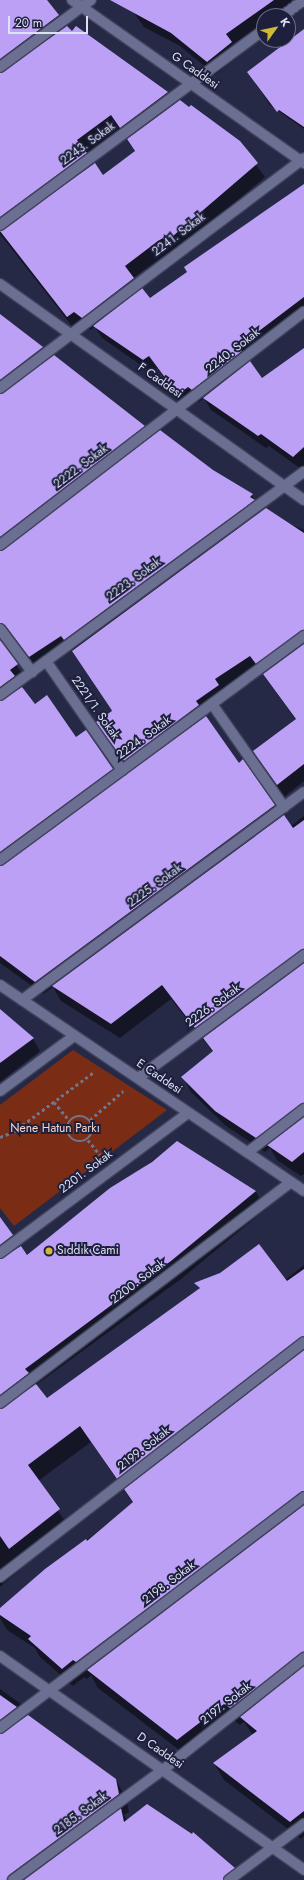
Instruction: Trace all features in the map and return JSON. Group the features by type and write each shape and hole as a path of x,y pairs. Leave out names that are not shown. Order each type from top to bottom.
{"street":[{"name":"G Caddesi","path":"72,0 303,161"},
{"path":"0,67 91,0"},
{"path":"293,8 304,0"},
{"name":"2243. Sokak","path":"0,225 256,36"},
{"name":"2241. Sokak","path":"0,388 70,334 303,161"},
{"name":"F Caddesi","path":"0,284 304,500"},
{"name":"2240. Sokak","path":"178,410 304,312"},
{"name":"2222. Sokak","path":"0,545 178,410"},
{"name":"2223. Sokak","path":"0,695 304,472"},
{"path":"0,629 32,672"},
{"name":"2224. Sokak","path":"0,860 304,636"},
{"name":"2221/1. Sokak","path":"46,661 122,770"},
{"path":"212,704 284,807"},
{"name":"2225. Sokak","path":"22,1000 304,792"},
{"name":"2226. Sokak","path":"138,1078 304,955"},
{"name":"E Caddesi","path":"0,985 304,1191"},
{"path":"0,1091 74,1036"},
{"path":"248,1152 304,1109"},
{"name":"2201. Sokak","path":"0,1253 188,1113"},
{"name":"2200. Sokak","path":"0,1402 291,1182"},
{"name":"2199. Sokak","path":"0,1577 304,1342"},
{"name":"2198. Sokak","path":"0,1728 49,1689 304,1497"},
{"name":"D Caddesi","path":"0,1656 49,1689 304,1870"},
{"name":"2197. Sokak","path":"164,1770 304,1658"},
{"name":"2185. Sokak","path":"14,1880 164,1770"},
{"path":"229,1880 304,1824"}],"path":[{"path":"0,1137 13,1132 110,1060"},
{"path":"90,1120 138,1078"},
{"path":"54,1102 70,1121"},
{"path":"78,1116 90,1120 94,1132 83,1142 78,1142 70,1137 67,1130 70,1121 78,1116"}],"green space":[{"name":"Nene Hatun Parkı","path":"73,1050 167,1110 14,1226 0,1208 0,1105"}],"building":[{"path":"0,0 47,0 59,15 0,59"},
{"path":"110,0 274,0 263,8 256,8 256,13 226,34 232,42 207,62 171,33"},
{"path":"67,26 72,31 76,26 168,92 120,128 111,115 77,140 87,153 0,217 0,73"},
{"path":"304,29 304,127 279,110 277,112 247,72 279,48 296,48 296,35"},
{"path":"180,100 189,107 191,105 240,141 258,163 166,242 163,238 125,266 134,278 82,318 74,312 67,317 0,231 95,163 103,175 135,151 127,139"},
{"path":"304,184 304,297 239,346 242,351 192,390 188,387 178,395 149,356 143,360 93,326 142,288 150,298 187,272 184,267"},
{"path":"0,314 43,347 0,380"},
{"path":"304,348 304,447 293,457 261,434 258,436 203,398 250,361 262,378"},
{"path":"54,355 145,426 0,537 0,394"},
{"path":"160,430 213,470 253,494 250,497 255,500 64,640 61,636 29,657 5,625 0,623 0,551"},
{"path":"266,508 304,533 304,630 256,664 250,656 215,679 219,685 196,701 199,705 124,761 96,722 112,711 72,651"},
{"path":"0,640 18,664 10,670 15,676 0,687"},
{"path":"304,644 304,764 277,785 253,751 296,719 263,674"},
{"path":"22,687 35,704 47,695 76,737 86,730 113,769 0,852 0,701"},
{"path":"206,716 239,763 243,759 275,805 35,982 0,956 0,866"},
{"path":"284,815 293,828 304,820 304,949 195,1028 162,985 111,1024 52,986"},
{"path":"304,963 304,1103 256,1138 215,1111 181,1077 213,1051 203,1038"},
{"path":"0,1009 34,1038 0,1063"},
{"path":"304,1117 304,1152 292,1162 267,1145"},
{"path":"177,1141 256,1191 171,1261 25,1369 29,1373 0,1395 0,1259 21,1246 27,1255 110,1188 152,1162"},
{"path":"0,1217 13,1235 0,1245"},
{"path":"259,1244 287,1281 304,1269 304,1336 117,1479 80,1426 28,1465 60,1509 9,1549 0,1536 0,1409 36,1384 47,1398 200,1288 194,1283 220,1273"},
{"path":"304,1350 304,1491 76,1662 73,1660 62,1669 28,1639 31,1636 0,1615 0,1608 45,1569 86,1539 87,1541 133,1502 124,1489"},
{"path":"304,1505 304,1652 230,1708 224,1704 177,1740 87,1670"},
{"path":"304,1666 304,1811 290,1822 213,1763 257,1731 240,1717"},
{"path":"0,1695 17,1707 0,1720"},
{"path":"28,1715 116,1779 119,1794 9,1875 7,1880 0,1880 0,1734"},
{"path":"147,1804 192,1834 193,1832 235,1868 223,1880 24,1880 121,1808 124,1822"}],"place":[{"name":"Sıddık Cami","path":"49,1251"}]}
